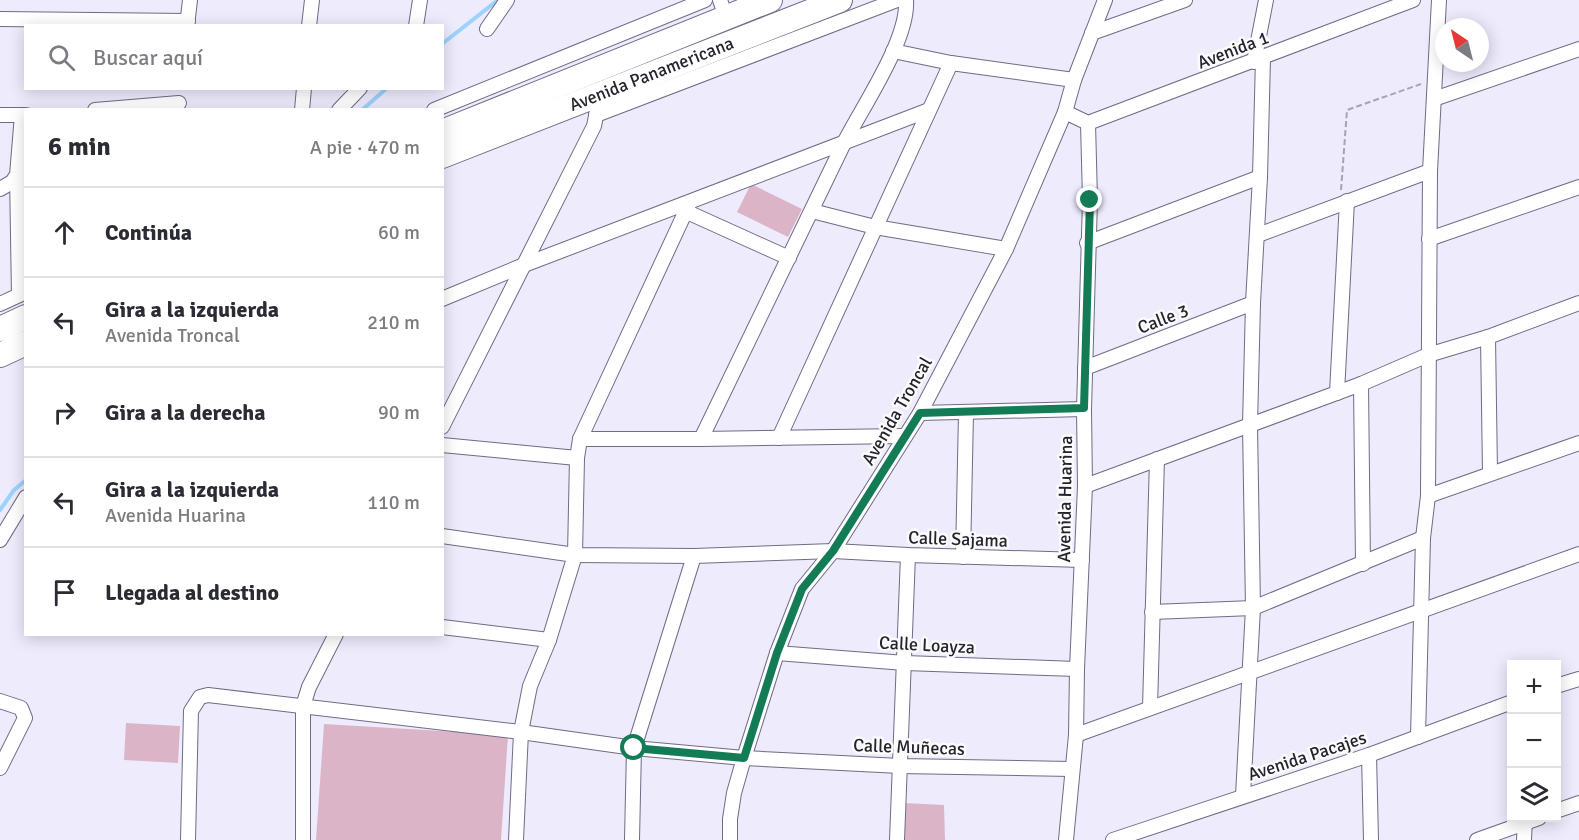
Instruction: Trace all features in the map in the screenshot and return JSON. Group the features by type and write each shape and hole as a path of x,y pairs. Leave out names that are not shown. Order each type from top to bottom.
{"highway":[{"name":"Avenida Panamericana","path":"444,131 723,9 770,0"},
{"name":"Avenida Panamericana","path":"453,152 595,107 840,0"},
{"path":"0,329 23,302"},
{"path":"0,355 24,344"}],"street":[{"path":"0,19 187,23 190,0"},
{"path":"309,24 312,0"},
{"path":"416,24 420,0"},
{"path":"487,29 507,0"},
{"path":"439,108 705,0"},
{"path":"444,423 594,126 595,107 897,0"},
{"path":"701,439 844,143 893,51 904,22 906,0"},
{"name":"Avenida Troncal","path":"730,840 734,793 744,758 777,653 802,589 833,551 920,413 1006,249 1065,112 1074,80 1105,0"},
{"path":"1092,33 1185,0"},
{"path":"1243,796 1252,608 1250,425 1253,303 1260,177 1259,60 1266,0"},
{"name":"Avenida 1","path":"1088,123 1413,0"},
{"path":"1418,737 1423,538 1428,496 1430,171 1439,0"},
{"path":"1434,99 1579,49"},
{"path":"893,51 951,63 1074,80"},
{"path":"779,438 951,63"},
{"path":"136,108 178,106 180,90"},
{"path":"302,108 304,90"},
{"path":"341,108 358,90"},
{"path":"444,298 524,265 687,206 929,110"},
{"path":"1065,112 1088,123"},
{"path":"0,115 24,115 17,175 23,302 0,304"},
{"name":"Avenida Huarina","path":"1066,840 1076,735 1085,486 1084,408 1090,200 1088,123"},
{"name":"Avenida Panamericana","path":"444,164 453,152"},
{"path":"1258,235 1430,171"},
{"path":"0,189 12,183 17,175"},
{"path":"1088,243 1260,177"},
{"path":"1430,240 1579,187"},
{"path":"1337,393 1343,203"},
{"path":"687,206 789,258"},
{"path":"516,840 521,732 530,686 549,640 575,555 577,458 580,439 687,206"},
{"path":"812,211 875,227 1006,249"},
{"name":"Calle 3","path":"1085,368 1253,303"},
{"path":"1085,486 1361,384 1428,355 1488,337 1579,303"},
{"path":"1488,337 1490,473"},
{"path":"1361,384 1363,564"},
{"path":"920,413 1084,408"},
{"path":"963,557 966,413"},
{"path":"580,439 904,436"},
{"path":"1428,496 1579,443"},
{"path":"444,445 577,458"},
{"path":"1150,708 1157,459"},
{"path":"0,540 24,499"},
{"name":"Calle Sajama","path":"444,536 575,555 694,556 833,551 1082,560"},
{"path":"1152,612 1252,608 1423,538"},
{"path":"1076,735 1579,554"},
{"path":"897,840 909,555"},
{"path":"632,840 634,748 694,556"},
{"path":"444,627 549,640"},
{"path":"303,840 303,706 309,687 335,636"},
{"name":"Calle Loayza","path":"777,653 905,663 1077,669"},
{"path":"1561,685 1579,679"},
{"name":"Calle Muñecas","path":"188,840 191,711 194,703 208,695 521,732 634,748 744,758 900,766 1072,769"},
{"path":"0,701 21,708 25,718 0,768"},
{"name":"Avenida Pacajes","path":"1113,840 1369,755 1507,704"},
{"path":"1369,755 1371,840"},
{"path":"1561,810 1579,803"},
{"path":"1477,840 1520,822"},
{"path":"1524,840 1525,822"}],"path":[{"path":"1343,203 1347,110 1435,80"}],"shaded area":[{"path":"751,184 802,209 788,237 737,212"},
{"path":"126,723 180,726 178,763 124,760"},
{"path":"324,724 508,735 501,840 316,840"},
{"path":"904,803 944,805 945,840 903,840"}],"waterway":[{"path":"444,42 498,0"},
{"path":"364,108 385,90"},
{"path":"0,510 14,490 24,482"}],"route":[{"path":"634,748 744,758 777,653 802,589 833,551 920,413 1084,408 1090,200"}]}
